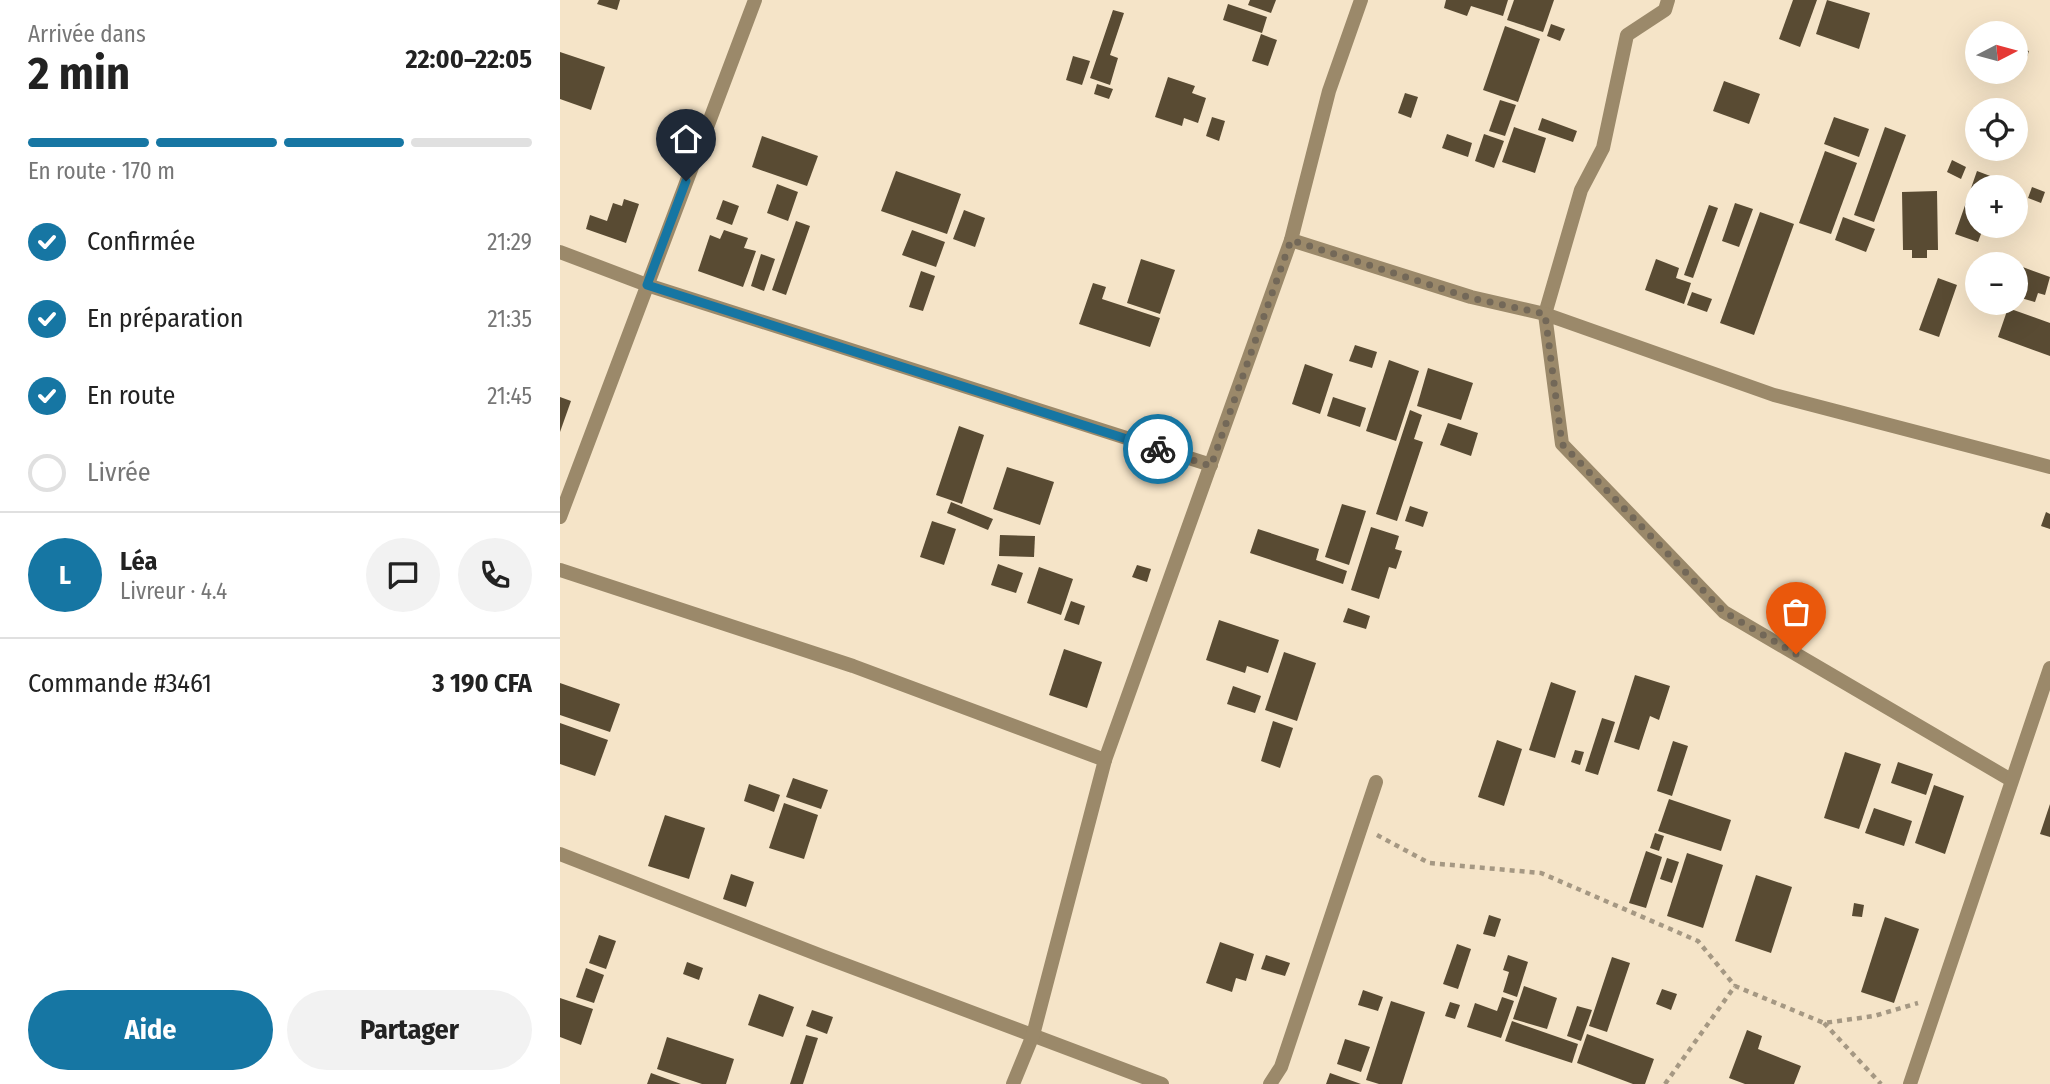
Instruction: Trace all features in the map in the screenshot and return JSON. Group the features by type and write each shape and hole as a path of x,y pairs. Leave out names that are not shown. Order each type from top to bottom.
{"street":[{"path":"560,517 755,0"},
{"path":"1013,1084 1032,1035 1105,760 1291,240 1329,92 1361,0"},
{"path":"1668,0 1665,10 1627,35 1602,148 1581,190 1545,314 1562,444 1724,612 2011,780"},
{"path":"1291,240 1471,298 1545,314 1774,396 2050,467"},
{"path":"560,252 647,285 1211,466"},
{"path":"560,570 853,666 1105,760"},
{"path":"1910,1084 2050,668"},
{"path":"1270,1084 1281,1067 1376,782"},
{"path":"560,854 1162,1084"}],"path":[{"path":"1361,826 1429,863 1541,873 1698,941 1735,986 1824,1023 1881,1084"},
{"path":"1665,1084 1735,986"},
{"path":"1824,1023 1874,1016 1939,997"}],"building":[{"path":"599,0 620,0 617,10 597,4"},
{"path":"1250,0 1276,0 1271,13 1248,5"},
{"path":"1446,0 1508,0 1503,16 1471,6 1467,16 1444,8"},
{"path":"1514,0 1554,0 1543,32 1507,20"},
{"path":"1793,0 1817,0 1800,47 1779,39"},
{"path":"1827,0 1870,13 1859,49 1816,34"},
{"path":"1228,4 1267,17 1262,33 1223,20"},
{"path":"1113,10 1124,13 1110,55 1118,58 1110,85 1090,78"},
{"path":"1551,24 1565,29 1560,41 1547,36"},
{"path":"1505,26 1540,39 1518,102 1483,90"},
{"path":"1261,34 1277,40 1268,66 1252,61"},
{"path":"560,52 605,67 591,110 560,99"},
{"path":"1073,56 1090,61 1082,85 1066,80"},
{"path":"1168,77 1195,86 1192,93 1206,98 1198,123 1184,118 1182,126 1155,117"},
{"path":"1724,81 1760,94 1749,124 1713,111"},
{"path":"1097,84 1113,89 1109,99 1094,94"},
{"path":"1405,93 1418,97 1411,118 1398,113"},
{"path":"1500,100 1516,105 1505,136 1489,131"},
{"path":"1212,117 1225,121 1219,141 1206,136"},
{"path":"1834,117 1869,129 1859,157 1824,144"},
{"path":"1542,118 1577,131 1573,142 1538,130"},
{"path":"1514,127 1546,138 1535,173 1502,162"},
{"path":"1885,127 1906,135 1874,222 1854,215"},
{"path":"1447,134 1472,143 1468,157 1442,148"},
{"path":"1484,134 1504,141 1494,168 1475,161"},
{"path":"762,136 818,156 807,186 752,167"},
{"path":"1825,151 1857,163 1831,234 1799,223"},
{"path":"1952,160 1966,167 1961,179 1947,172"},
{"path":"896,171 961,194 947,234 881,211"},
{"path":"777,184 798,192 788,221 767,213"},
{"path":"2032,187 2045,192 2041,203 2028,198"},
{"path":"1937,191 1938,250 1927,250 1927,258 1912,258 1912,250 1903,250 1902,192"},
{"path":"624,199 639,204 626,243 586,229 590,215 607,221 613,203 622,206"},
{"path":"723,200 739,206 732,225 716,219"},
{"path":"1735,203 1753,209 1739,247 1722,241"},
{"path":"1709,205 1718,208 1693,278 1684,275"},
{"path":"1965,205 1965,237 1955,234"},
{"path":"964,210 985,218 975,247 953,239"},
{"path":"1760,212 1794,224 1754,335 1720,323"},
{"path":"1843,217 1875,229 1866,252 1835,240"},
{"path":"796,221 810,226 786,295 772,290"},
{"path":"724,230 748,238 744,248 756,251 743,287 698,271 710,235 720,239"},
{"path":"912,230 945,242 936,267 902,255"},
{"path":"761,254 775,259 764,291 751,286"},
{"path":"1141,259 1175,270 1160,314 1127,303"},
{"path":"1656,259 1679,268 1676,278 1691,283 1684,304 1645,290"},
{"path":"2028,269 2050,277 2045,295 2038,293 2035,302 2028,300"},
{"path":"921,271 935,276 923,311 909,307"},
{"path":"1938,278 1957,285 1939,337 1919,330"},
{"path":"1093,283 1106,287 1102,299 1160,318 1150,347 1079,324"},
{"path":"1692,292 1712,299 1707,312 1687,305"},
{"path":"2006,315 2028,315 2050,323 2050,356 1998,337"},
{"path":"1355,345 1377,352 1372,368 1349,361"},
{"path":"1389,360 1419,371 1396,441 1366,431"},
{"path":"1305,364 1333,374 1320,414 1292,404"},
{"path":"1428,368 1473,383 1461,420 1417,406"},
{"path":"560,397 571,401 560,432"},
{"path":"1333,397 1366,408 1360,427 1327,416"},
{"path":"1410,410 1422,415 1414,439 1423,442 1397,521 1376,514"},
{"path":"1448,423 1478,433 1471,456 1440,445"},
{"path":"959,426 984,435 962,504 936,495"},
{"path":"1007,467 1054,482 1040,525 993,509"},
{"path":"951,502 993,519 988,530 947,513"},
{"path":"1342,504 1366,511 1349,565 1325,557"},
{"path":"1410,506 1428,512 1423,527 1405,521"},
{"path":"2046,512 2050,514 2050,529 2041,526"},
{"path":"932,521 956,529 944,565 920,557"},
{"path":"1371,527 1399,536 1395,549 1402,551 1396,569 1389,567 1379,599 1351,590"},
{"path":"1258,529 1319,549 1316,560 1347,571 1343,584 1250,553"},
{"path":"1000,535 1035,536 1034,557 999,556"},
{"path":"998,564 1023,573 1016,593 991,585"},
{"path":"1137,565 1151,569 1147,582 1132,577"},
{"path":"1039,567 1073,579 1061,615 1027,603"},
{"path":"1071,601 1085,606 1079,625 1064,620"},
{"path":"1348,608 1370,616 1366,629 1343,622"},
{"path":"1219,620 1279,640 1268,673 1247,666 1245,673 1206,660"},
{"path":"1064,649 1102,662 1087,708 1049,695"},
{"path":"1284,652 1316,663 1297,721 1265,710"},
{"path":"1635,675 1670,686 1659,720 1650,716 1639,750 1614,742"},
{"path":"1551,682 1576,691 1555,758 1529,750"},
{"path":"560,683 620,704 610,732 560,715"},
{"path":"1233,686 1261,696 1255,713 1227,704"},
{"path":"1602,718 1615,722 1598,775 1585,771"},
{"path":"1273,721 1293,728 1280,768 1261,761"},
{"path":"560,723 608,740 595,776 560,764"},
{"path":"1497,740 1522,749 1504,806 1478,797"},
{"path":"1673,741 1688,746 1672,796 1657,791"},
{"path":"1575,750 1584,752 1580,765 1571,762"},
{"path":"1845,752 1881,764 1859,829 1824,818"},
{"path":"1898,762 1933,774 1926,795 1891,783"},
{"path":"793,778 828,790 821,809 786,797"},
{"path":"749,784 780,795 774,812 744,801"},
{"path":"1934,785 1964,796 1945,854 1915,843"},
{"path":"1669,799 1731,820 1721,851 1658,831"},
{"path":"784,803 818,815 804,859 769,848"},
{"path":"2050,804 2050,837 2040,834"},
{"path":"1874,808 1912,821 1904,846 1865,833"},
{"path":"665,815 705,828 689,879 648,866"},
{"path":"1655,833 1664,836 1659,851 1650,848"},
{"path":"1646,851 1662,857 1646,908 1629,903"},
{"path":"1687,853 1723,865 1703,928 1667,916"},
{"path":"1667,858 1679,862 1672,883 1660,879"},
{"path":"731,874 754,882 746,907 723,899"},
{"path":"1756,875 1792,887 1771,953 1735,941"},
{"path":"1854,903 1864,905 1862,917 1852,916"},
{"path":"1489,915 1501,919 1495,937 1483,934"},
{"path":"1885,917 1919,929 1894,1003 1861,992"},
{"path":"599,935 616,941 606,969 589,963"},
{"path":"1220,942 1254,954 1246,981 1236,978 1232,992 1206,983"},
{"path":"1457,944 1471,949 1458,989 1443,984"},
{"path":"1266,955 1290,963 1285,976 1261,969"},
{"path":"1508,955 1528,962 1517,997 1503,992 1509,972 1503,970"},
{"path":"1612,957 1630,963 1607,1032 1589,1026"},
{"path":"687,962 703,968 699,980 683,974"},
{"path":"586,968 604,975 594,1003 576,997"},
{"path":"1524,986 1557,998 1547,1029 1513,1019"},
{"path":"1662,989 1677,994 1671,1010 1656,1004"},
{"path":"1363,990 1383,997 1378,1011 1358,1005"},
{"path":"759,994 794,1007 783,1037 748,1025"},
{"path":"1502,997 1514,1001 1501,1038 1467,1027 1475,1003 1497,1011"},
{"path":"560,998 593,1009 581,1045 560,1037"},
{"path":"1391,1001 1425,1012 1402,1084 1379,1084 1366,1080"},
{"path":"1450,1002 1460,1005 1455,1019 1445,1016"},
{"path":"1577,1006 1592,1010 1581,1041 1567,1036"},
{"path":"812,1010 833,1017 827,1034 806,1026"},
{"path":"1512,1021 1578,1044 1572,1063 1505,1041"},
{"path":"1747,1030 1762,1036 1758,1049 1801,1066 1794,1084 1745,1084 1729,1078"},
{"path":"1587,1034 1654,1059 1645,1084 1633,1084 1577,1063"},
{"path":"806,1035 818,1038 803,1084 790,1084"},
{"path":"667,1037 734,1059 726,1084 702,1084 657,1069"},
{"path":"1345,1039 1370,1047 1361,1072 1337,1064"},
{"path":"651,1073 681,1084 647,1084"},
{"path":"1330,1073 1361,1084 1326,1084"}],"way so far":[{"path":"1158,449 1211,466 1291,240 1471,298 1545,314 1562,444 1724,612 1796,654"}],"route":[{"path":"686,181 647,285 1158,449"}]}
